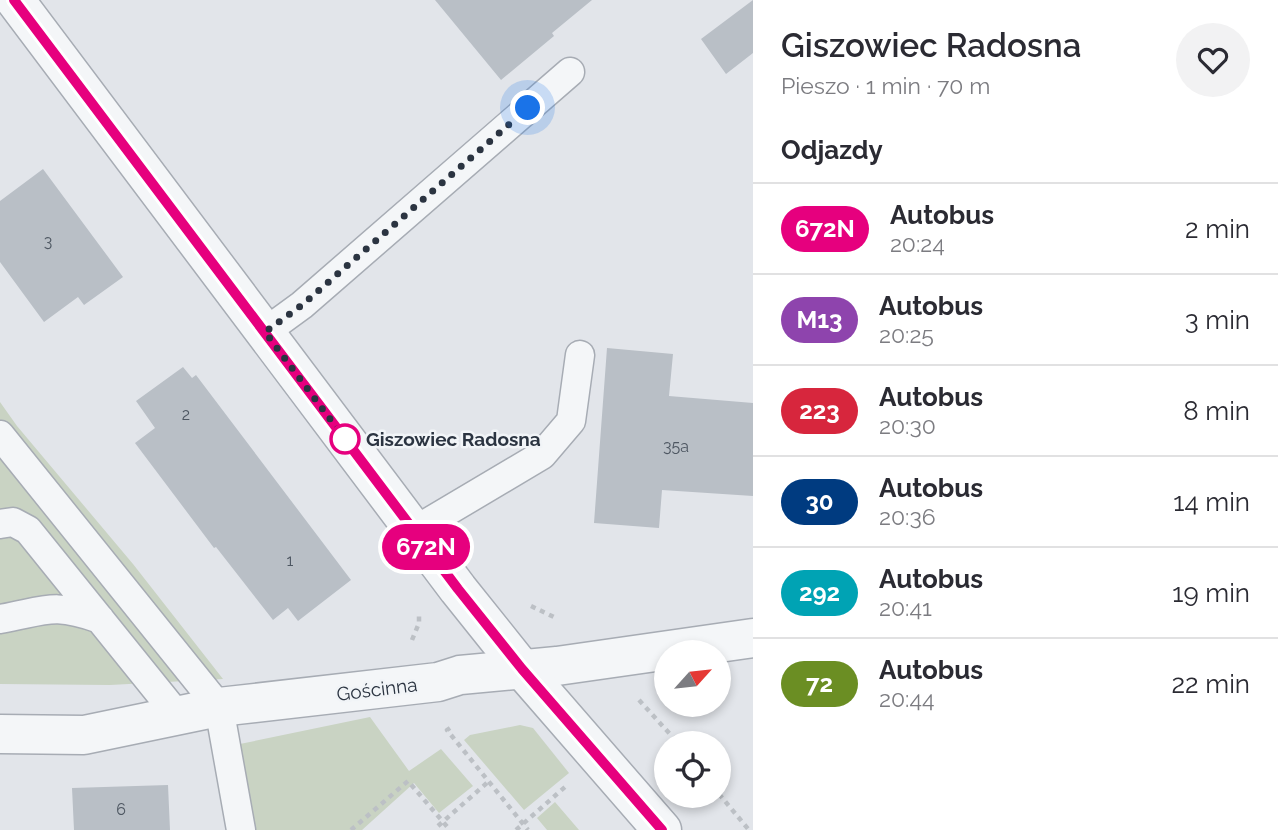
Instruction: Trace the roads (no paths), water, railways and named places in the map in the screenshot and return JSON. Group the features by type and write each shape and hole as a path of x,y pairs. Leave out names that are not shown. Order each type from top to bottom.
{"street":[{"path":"15,0 414,531 522,669 662,830"},
{"name":"Gościnna","path":"0,734 84,735 219,707 438,682 460,675 753,638"}],"lane":[{"path":"265,332 302,305 570,72"},
{"path":"414,531 542,455 571,421 580,355"},
{"path":"0,435 219,707 241,830"},
{"path":"0,524 13,522 28,530 178,716"},
{"path":"0,619 58,607 100,619"}],"place":[{"name":"Giszowiec Radosna","path":"345,439"}]}
